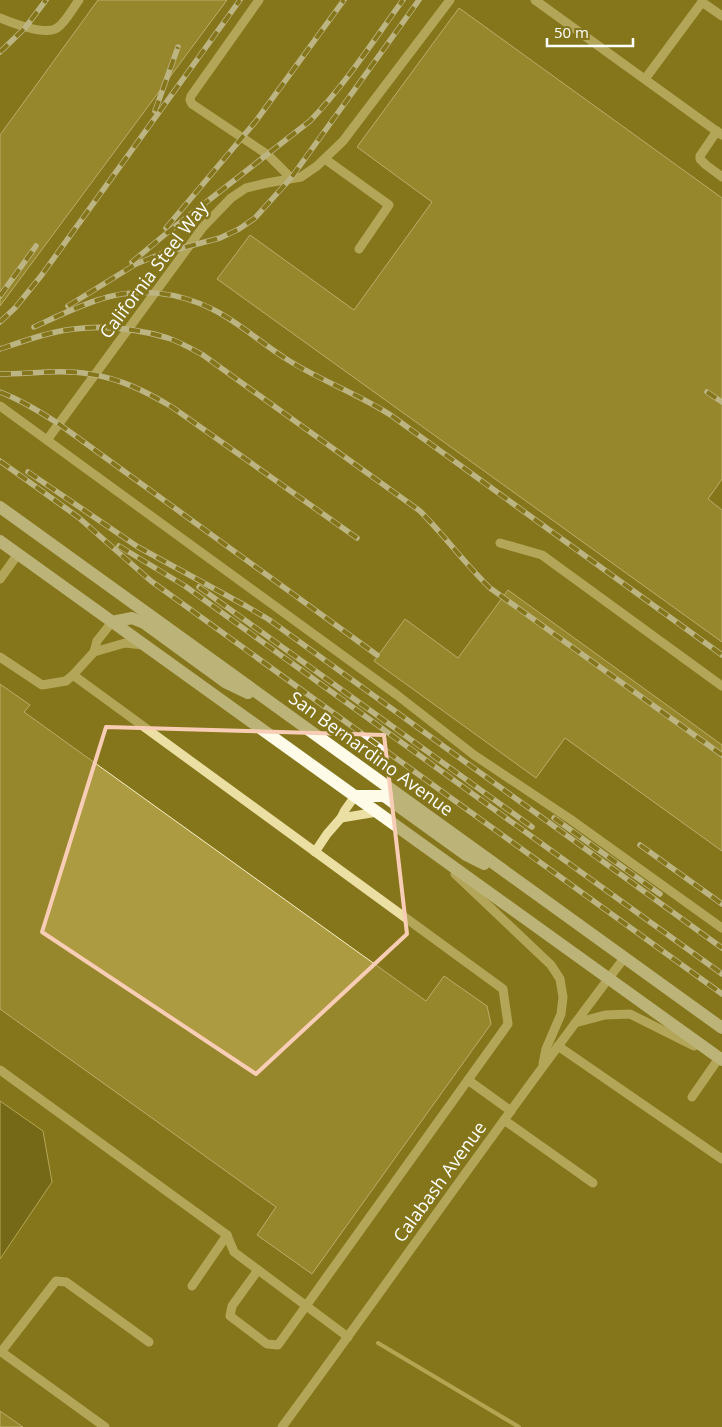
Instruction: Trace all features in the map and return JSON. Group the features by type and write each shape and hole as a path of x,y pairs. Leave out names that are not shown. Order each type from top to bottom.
{"main road":[{"name":"San Bernardino Avenue","path":"0,507 722,1028"},
{"path":"0,541 721,1059"},
{"path":"112,622 132,618 144,624 225,682 275,706"},
{"path":"355,796 384,796 466,855 522,884"}],"street":[{"path":"0,18 25,28 53,30 62,23 79,0"},
{"path":"259,0 190,100 192,104 268,155 292,178"},
{"name":"California Steel Way","path":"47,440 203,227 231,198 246,188 301,177 318,166 343,142 450,0"},
{"path":"535,0 720,133 700,156 700,159 722,177"},
{"path":"645,79 703,1 722,16"},
{"path":"325,159 389,205 359,249"},
{"path":"0,406 389,689 474,755 570,819 722,928"},
{"path":"500,543 542,555 722,686"},
{"path":"0,579 18,554"},
{"path":"0,657 42,685 66,681 94,652 97,641 112,622"},
{"path":"94,652 125,643 145,646"},
{"path":"73,675 504,989 508,1024 278,1345 267,1344 230,1316 232,1306 258,1270"},
{"path":"316,852 355,796"},
{"path":"341,818 377,812"},
{"path":"430,850 550,965 560,979 563,996 561,1014 546,1049 543,1066"},
{"name":"Calabash Avenue","path":"282,1427 543,1066 625,957"},
{"path":"575,1023 604,1015 630,1014 721,1059 692,1097"},
{"path":"558,1046 722,1158"},
{"path":"0,1070 227,1235 234,1252 348,1337"},
{"path":"468,1080 511,1111"},
{"path":"504,1120 593,1184"},
{"path":"192,1286 227,1235"},
{"path":"105,1427 0,1351 56,1281 66,1282 148,1342"}],"highlighted area":[{"path":"106,727 384,735 407,934 256,1074 42,932"}],"shaded area":[{"path":"0,1101 43,1131 52,1182 0,1259"}],"building":[{"path":"98,0 227,0 0,306 0,135"},
{"path":"459,8 722,198 722,479 708,499 722,510 722,642 217,279 250,235 354,310 432,202 357,147"},
{"path":"508,590 722,745 722,851 565,738 536,778 374,661 405,619 458,658"},
{"path":"0,684 30,705 24,712 426,1001 444,976 487,1006 491,1024 312,1274 257,1235 276,1207 0,1009"},
{"path":"0,1411 23,1427 0,1427"}],"waterway":[{"path":"378,1343 519,1427"}],"railway":[{"path":"0,52 25,28 46,0"},
{"path":"0,322 15,308 41,276 240,0"},
{"path":"166,228 256,121 344,0"},
{"path":"132,262 310,121 347,78 403,0"},
{"path":"68,306 136,264 163,253 220,238 239,229 255,218 291,178 419,0"},
{"path":"155,111 178,47"},
{"path":"0,296 36,246"},
{"path":"34,327 92,302 129,293 143,292 171,295 212,309 232,320 278,354 301,368 392,416 722,655"},
{"path":"0,349 64,330 109,328 145,332 168,338 203,355 420,511 490,588 722,755"},
{"path":"0,374 56,372 90,374 122,382 142,391 172,407 357,538"},
{"path":"0,392 23,402 59,424 377,655"},
{"path":"707,392 722,402"},
{"path":"0,461 78,517 151,581 722,994"},
{"path":"28,472 138,547 268,619 722,948"},
{"path":"119,546 185,586 722,974"},
{"path":"199,587 532,827"},
{"path":"554,818 660,894"},
{"path":"640,845 722,904"}]}
